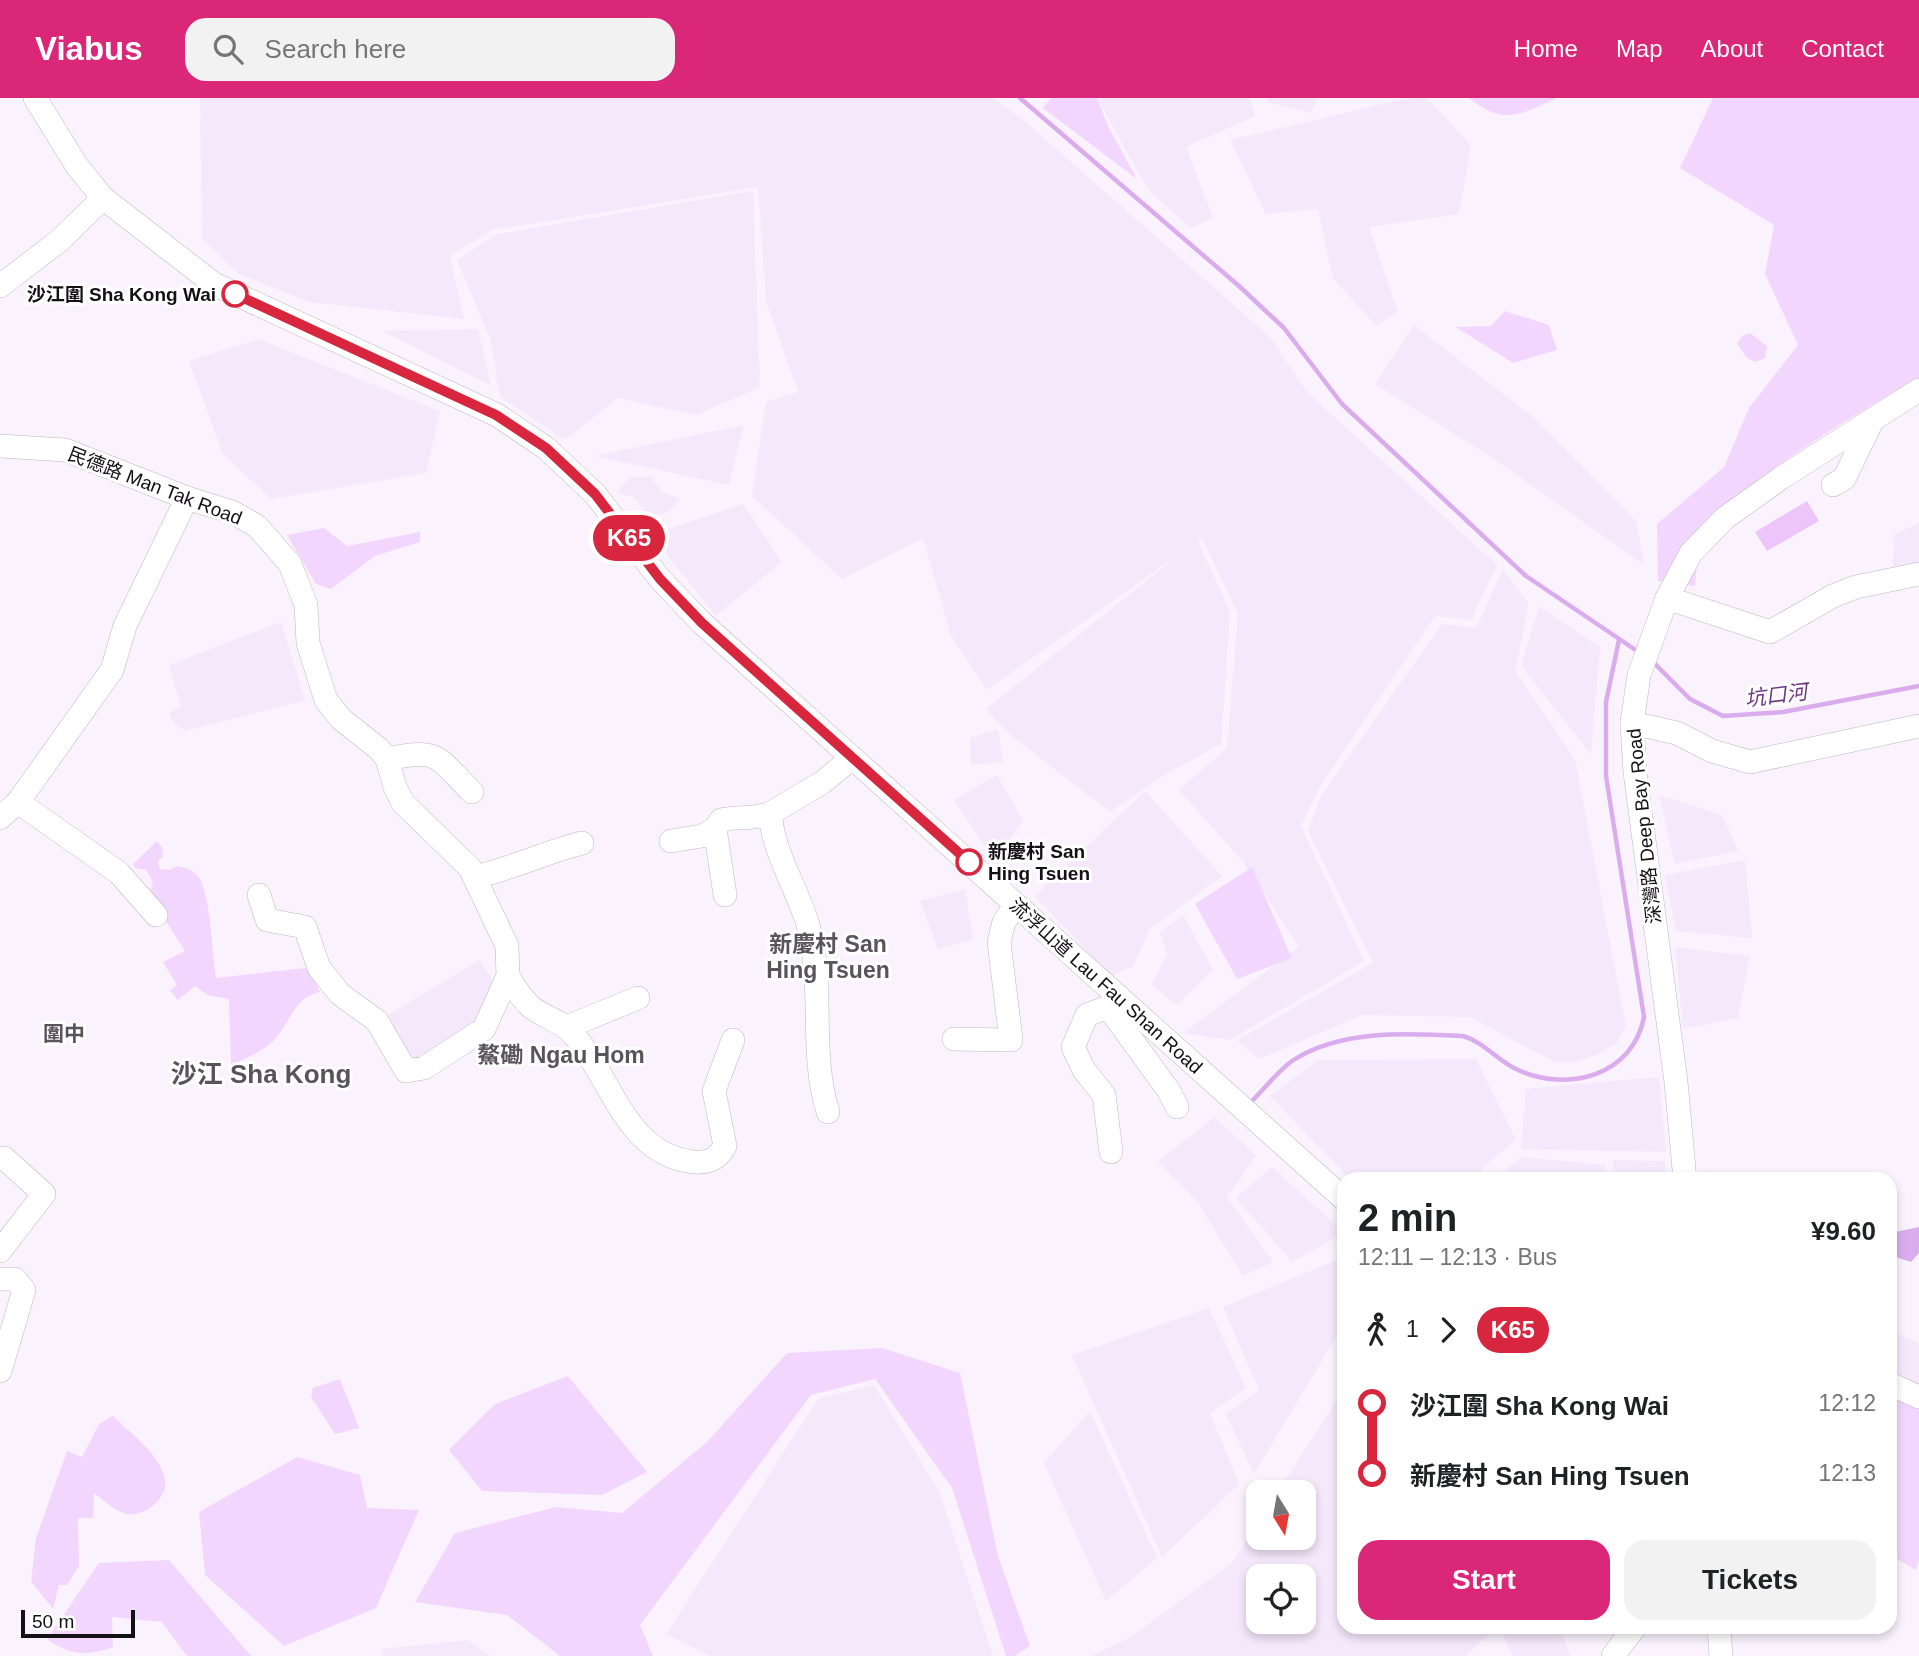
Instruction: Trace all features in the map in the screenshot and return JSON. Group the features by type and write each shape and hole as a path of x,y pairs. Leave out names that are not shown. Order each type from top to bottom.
{"street":[{"name":"流浮山道 Lau Fau Shan Road","path":"35,98 77,166 103,198 214,284 496,415 562,461 595,494 680,602 1016,905 1113,1002 1337,1193"},
{"path":"0,286 51,248 103,198"},
{"name":"深灣路 Deep Bay Road","path":"1684,1172 1676,1082 1635,772 1632,723 1639,675 1667,598 1691,553 1725,519 1781,478 1919,390"},
{"path":"1833,485 1844,479 1873,419"},
{"name":"民德路 Man Tak Road","path":"0,446 65,450 187,498 232,512 257,526 290,564 306,605 307,643 326,700 341,719 379,749 387,759"},
{"path":"0,818 18,802 112,670 125,626 187,498"},
{"path":"1667,598 1770,632 1833,596 1856,587 1919,574"},
{"path":"1632,723 1677,733 1712,751 1750,762 1919,726"},
{"path":"259,895 267,920 305,927 319,968 340,994 377,1021 406,1071 424,1068 484,1029 508,976 507,946 476,877 461,857 404,803 395,787 387,759 420,752 437,756 472,792"},
{"path":"671,841 702,836 715,829 721,820 733,817 755,819 771,813 823,782 852,758"},
{"path":"18,802 119,873 156,915"},
{"path":"771,813 772,831 809,927 816,987 818,1060 828,1112"},
{"path":"715,829 725,895"},
{"path":"476,877 514,868 555,850 582,843"},
{"path":"954,1039 1017,1042 999,942 1004,922 1016,905"},
{"path":"508,976 530,1006 567,1027 638,1136 669,1154 699,1162 714,1159 725,1146 714,1091 733,1040"},
{"path":"567,1027 638,998"},
{"path":"1111,1152 1104,1096 1084,1070 1073,1047 1087,1016 1113,1002 1177,1107"},
{"path":"0,1251 44,1194 4,1158"},
{"path":"0,1279 15,1279 24,1290 0,1371"},
{"path":"1897,1387 1919,1397"},
{"path":"1613,1656 1630,1634"},
{"path":"1719,1634 1721,1656"}],"shaded area":[{"path":"200,98 994,98 1028,124 1270,337 1307,392 1497,565 1471,620 1435,616 1319,788 1301,826 1364,961 1230,1040 1183,1033 1299,947 1244,863 1179,790 1227,748 1238,614 1202,538 1198,541 1230,612 1221,744 1166,774 1110,812 1009,734 986,709 1182,552 987,690 951,636 923,538 842,579 752,496 766,402 798,392 766,301 758,187 492,230 450,256 464,319 309,302 237,273 202,238"},
{"path":"1051,98 1097,98 1109,128 1137,179 1043,108"},
{"path":"1097,98 1249,98 1255,116 1186,147 1213,218 1191,228 1148,190"},
{"path":"1266,98 1318,98 1311,113 1267,102"},
{"path":"1409,98 1427,98 1471,145 1459,214 1369,227 1398,312 1376,326 1333,278 1318,209 1266,214 1230,140"},
{"path":"1469,98 1557,98 1522,113 1502,115 1481,107"},
{"path":"1713,98 1919,98 1919,378 1806,446 1752,484 1700,526 1695,586 1658,581 1657,524 1724,467 1749,408 1798,345 1765,274 1774,225 1680,168"},
{"path":"753,191 760,387 696,415 618,398 565,440 500,397 491,341 457,260 497,234"},
{"path":"1505,311 1549,325 1557,350 1513,363 1456,327 1491,326"},
{"path":"1414,325 1533,417 1637,522 1644,565 1490,456 1375,384"},
{"path":"478,329 491,386 382,331"},
{"path":"1750,333 1767,346 1765,358 1755,362 1747,358 1737,344 1742,336"},
{"path":"258,339 440,411 426,473 271,499 223,454 189,361"},
{"path":"744,425 729,485 595,456"},
{"path":"631,477 651,477 662,492 680,499 669,512 648,517 634,497 616,493"},
{"path":"743,504 782,562 716,616 651,535"},
{"path":"1919,523 1919,564 1892,573 1895,534"},
{"path":"324,528 347,546 420,532 420,542 375,556 331,589 316,584 287,535"},
{"path":"1503,569 1529,604 1515,671 1575,759 1626,1027 1616,1044 1596,1055 1576,1062 1555,1062 1470,1017 1362,1015 1259,1059 1237,1040 1373,963 1308,831 1321,796 1442,624 1476,628"},
{"path":"1539,606 1600,647 1591,754 1521,666"},
{"path":"281,622 305,700 185,731 173,722 169,713 181,707 169,665"},
{"path":"998,729 1003,762 971,765 970,738"},
{"path":"997,775 1023,821 994,861 954,800"},
{"path":"1145,791 1222,876 1150,929 1133,966 1111,976 1035,896"},
{"path":"1659,795 1722,815 1738,851 1675,864"},
{"path":"157,841 162,847 163,856 158,862 160,869 169,870 177,866 193,871 204,888 216,978 305,968 312,975 320,992 311,995 297,1006 271,1043 231,1066 229,999 207,995 195,986 178,1000 170,990 177,985 163,962 185,951 149,895 153,882 146,870 135,868 133,864"},
{"path":"1745,860 1752,938 1676,931 1665,875"},
{"path":"1252,867 1292,958 1237,979 1195,904"},
{"path":"965,889 973,940 938,949 920,901"},
{"path":"1183,915 1213,970 1176,1005 1152,985 1167,954 1160,932"},
{"path":"1675,947 1750,956 1738,1018 1683,1029"},
{"path":"480,960 498,990 475,1024 407,1065 382,1019"},
{"path":"1476,1059 1516,1140 1483,1167 1483,1172 1343,1172 1270,1096 1318,1060"},
{"path":"1659,1077 1666,1152 1521,1149 1526,1089"},
{"path":"1215,1117 1256,1156 1227,1197 1273,1262 1243,1276 1199,1204 1158,1161"},
{"path":"1521,1157 1605,1165 1604,1172 1503,1172"},
{"path":"1613,1160 1665,1161 1666,1172 1613,1172"},
{"path":"1272,1167 1337,1226 1337,1237 1292,1262 1236,1198"},
{"path":"1919,1227 1919,1253 1911,1262 1897,1257 1897,1232"},
{"path":"1337,1260 1337,1336 1254,1474 1226,1414 1259,1390 1223,1307"},
{"path":"1209,1308 1246,1388 1210,1413 1239,1484 1162,1557 1072,1355"},
{"path":"1897,1334 1919,1343 1919,1384 1897,1373"},
{"path":"882,1348 960,1373 998,1556 1030,1646 1015,1656 1006,1656 952,1488 875,1379 811,1395 640,1625 653,1656 560,1656 507,1615 415,1602 455,1533 556,1507 622,1513 708,1441 787,1353"},
{"path":"568,1376 647,1472 602,1495 482,1491 449,1450 495,1404"},
{"path":"340,1379 359,1428 335,1434 311,1397 313,1388"},
{"path":"874,1385 939,1491 993,1656 710,1656 666,1634 818,1399"},
{"path":"1897,1394 1919,1404 1919,1559 1916,1570 1897,1559"},
{"path":"1337,1400 1337,1634 1489,1634 1465,1656 1091,1656 1131,1637 1233,1562 1246,1542 1246,1550 1316,1550 1316,1480 1285,1480"},
{"path":"1090,1411 1157,1558 1106,1601 1044,1463"},
{"path":"113,1416 144,1444 157,1461 165,1479 163,1493 147,1510 126,1514 94,1493 93,1518 78,1518 79,1566 67,1585 59,1585 53,1609 31,1581 36,1538 67,1451 82,1457 99,1424"},
{"path":"297,1457 360,1475 367,1508 419,1510 376,1608 284,1646 205,1575 199,1512"},
{"path":"169,1560 251,1656 187,1656 162,1622 112,1617 113,1647 79,1653 63,1649 47,1639 99,1563"},
{"path":"1502,1634 1563,1634 1570,1656 1513,1656"},
{"path":"468,1640 490,1656 383,1656 381,1649"}],"building":[{"path":"1807,501 1819,521 1767,551 1755,532"}],"waterway":[{"path":"1020,98 1239,286 1284,328 1342,404 1526,576 1640,653"},
{"path":"1253,1100 1292,1061 1331,1043 1375,1035 1463,1036 1518,1070 1558,1080 1596,1074 1627,1053 1638,1037 1644,1017 1606,776 1606,702 1619,640"},
{"name":"坑口河","path":"1653,662 1690,699 1723,716 1783,712 1919,686"}],"bus line":[{"name":"K65","path":"235,294 496,415 546,448 595,494 680,602 969,862"}],"place":[{"name":"沙江圍 Sha Kong Wai","path":"235,294"},
{"name":"新慶村 San Hing Tsuen","path":"969,862"}],"district":[{"name":"新慶村 San Hing Tsuen","path":"828,957"},
{"name":"圍中","path":"64,1033"},
{"name":"鰲磡 Ngau Hom","path":"561,1055"},
{"name":"沙江 Sha Kong","path":"261,1074"}]}
